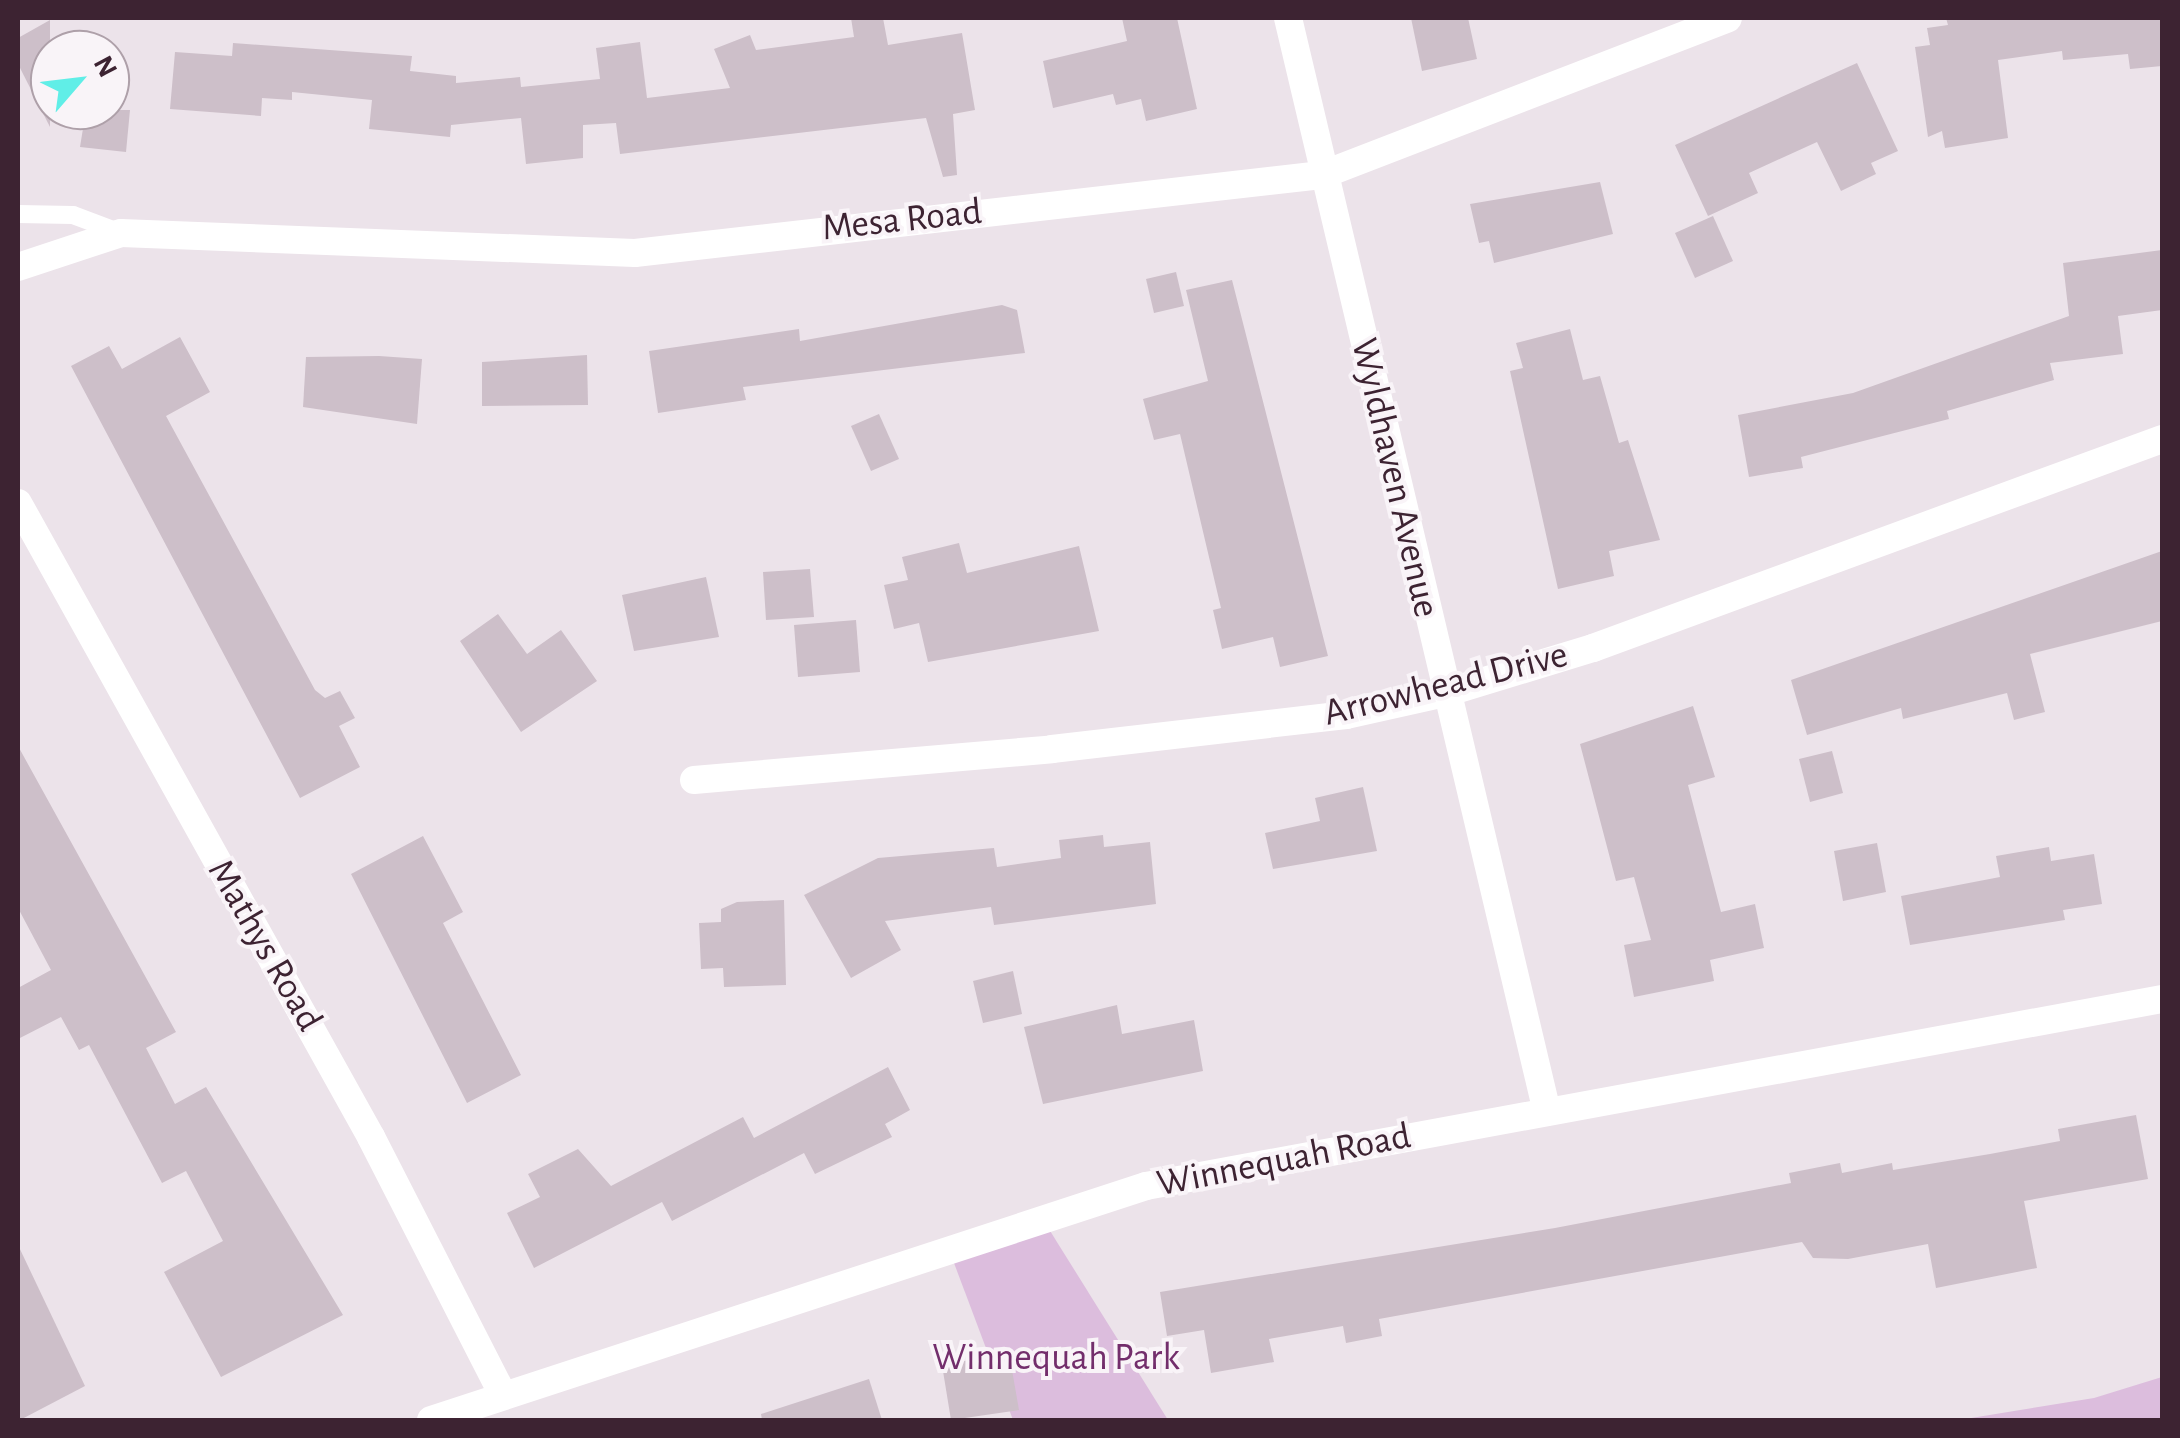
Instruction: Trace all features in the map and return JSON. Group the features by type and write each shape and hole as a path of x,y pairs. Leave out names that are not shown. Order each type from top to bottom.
{"street":[{"name":"Wyldhaven Avenue","path":"1288,18 1322,176 1547,1112"},
{"name":"Mesa Road","path":"18,267 121,233 634,254 1322,176 1728,18"},
{"name":"Arrowhead Drive","path":"694,780 1130,740 1446,693 1593,648 2162,439"},
{"name":"Mathys Road","path":"18,503 371,1136 502,1393"},
{"name":"Winnequah Road","path":"430,1420 502,1393 1146,1186 2162,1000"}],"lane":[{"path":"18,214 73,214 121,233"}],"green space":[{"name":"Winnequah Park","path":"1042,1218 1168,1420 1013,1420 948,1247"},
{"path":"2162,1377 2162,1420 1959,1420 2094,1398"}],"building":[{"path":"851,18 883,18 888,45 962,33 975,110 953,114 957,175 943,177 926,118 620,154 616,123 583,125 583,158 526,164 521,118 451,125 450,137 369,129 372,100 292,92 292,100 262,98 261,116 170,109 175,52 232,56 233,43 412,56 410,71 456,76 456,83 520,77 521,87 600,79 596,48 640,42 647,98 730,88 714,49 750,35 756,50 854,37"},
{"path":"1122,18 1177,18 1197,109 1146,121 1141,99 1116,105 1113,94 1053,108 1043,61 1127,41"},
{"path":"1411,18 1468,18 1477,59 1422,71"},
{"path":"1946,18 2162,18 2162,66 2130,69 2128,54 2063,60 2062,51 1998,60 2008,138 1945,148 1942,131 1928,137 1915,47 1930,45 1927,28 1948,25"},
{"path":"50,20 50,30 32,30"},
{"path":"30,31 30,88 18,64 18,38"},
{"path":"1857,63 1898,151 1871,163 1876,174 1841,191 1817,142 1749,173 1758,193 1708,216 1675,145"},
{"path":"83,130 128,130 126,152 80,147"},
{"path":"1600,182 1613,234 1494,263 1489,241 1479,243 1470,204"},
{"path":"1713,216 1733,261 1695,278 1675,233"},
{"path":"2162,250 2162,310 2118,316 2123,354 2050,363 2054,380 1947,411 1949,419 1801,457 1803,468 1749,477 1738,415 1853,393 2069,316 2063,263"},
{"path":"1176,272 1184,306 1154,313 1146,279"},
{"path":"1232,280 1328,656 1280,667 1273,637 1222,649 1213,610 1221,608 1180,434 1154,440 1143,399 1208,381 1186,290"},
{"path":"1002,305 1017,310 1025,353 743,387 746,400 658,413 649,351 799,329 800,341"},
{"path":"1570,329 1583,380 1600,376 1619,443 1628,440 1660,540 1609,551 1614,576 1558,589 1510,371 1523,368 1516,343"},
{"path":"180,337 210,392 166,416 315,690 325,698 340,691 355,718 339,726 360,767 300,798 71,366 109,346 122,369"},
{"path":"587,355 588,405 482,406 482,362"},
{"path":"306,357 422,359 417,424 303,407"},
{"path":"879,414 899,459 871,471 851,426"},
{"path":"959,543 967,573 1079,546 1099,631 928,662 919,623 894,629 884,585 908,580 902,557"},
{"path":"2162,551 2162,621 2030,654 2045,712 2014,720 2007,693 1903,719 1901,708 1807,735 1791,680"},
{"path":"810,569 814,617 766,620 763,572"},
{"path":"706,577 719,637 634,651 622,595"},
{"path":"498,614 527,654 561,630 597,681 521,732 460,641"},
{"path":"856,620 860,672 798,677 794,625"},
{"path":"1693,706 1715,777 1688,785 1721,912 1755,904 1764,948 1710,960 1714,981 1634,997 1624,945 1651,940 1634,877 1616,881 1580,744"},
{"path":"18,746 176,1032 146,1048 175,1104 206,1087 343,1315 221,1377 164,1272 223,1241 186,1171 162,1183 89,1045 79,1050 61,1017 18,1039 18,988 51,970 18,908"},
{"path":"1832,751 1843,793 1810,802 1799,759"},
{"path":"1363,787 1377,851 1273,869 1265,833 1320,821 1315,798"},
{"path":"1103,835 1104,847 1150,842 1156,904 994,925 991,907 885,921 901,950 851,978 804,895 878,858 994,848 997,867 1061,858 1059,840"},
{"path":"423,836 463,912 443,923 521,1075 467,1103 351,874"},
{"path":"1877,843 1886,892 1843,901 1834,851"},
{"path":"2049,847 2051,861 2094,854 2102,904 2063,910 2065,920 1910,945 1901,896 2000,877 1996,856"},
{"path":"784,900 786,985 724,987 723,968 701,969 699,923 721,922 721,909 737,902"},
{"path":"1013,971 1022,1014 983,1023 973,981"},
{"path":"1117,1005 1122,1034 1194,1020 1203,1071 1043,1104 1024,1027"},
{"path":"888,1067 910,1110 885,1124 892,1137 815,1174 804,1153 672,1221 662,1202 534,1268 507,1213 540,1197 528,1174 578,1149 611,1186 743,1117 754,1138"},
{"path":"2136,1115 2148,1179 2024,1201 2037,1268 1936,1288 1928,1244 1848,1259 1813,1258 1802,1242 1379,1319 1382,1336 1346,1343 1343,1326 1269,1339 1274,1362 1211,1373 1204,1330 1167,1336 1160,1292 1555,1228 1791,1183 1789,1173 1840,1163 1842,1173 1892,1163 1893,1170 1990,1154 2060,1141 2058,1129"},
{"path":"18,1245 85,1386 20,1420 18,1420"},
{"path":"1009,1353 1019,1410 951,1420 942,1365"},
{"path":"869,1379 882,1420 762,1420 761,1414"}]}
